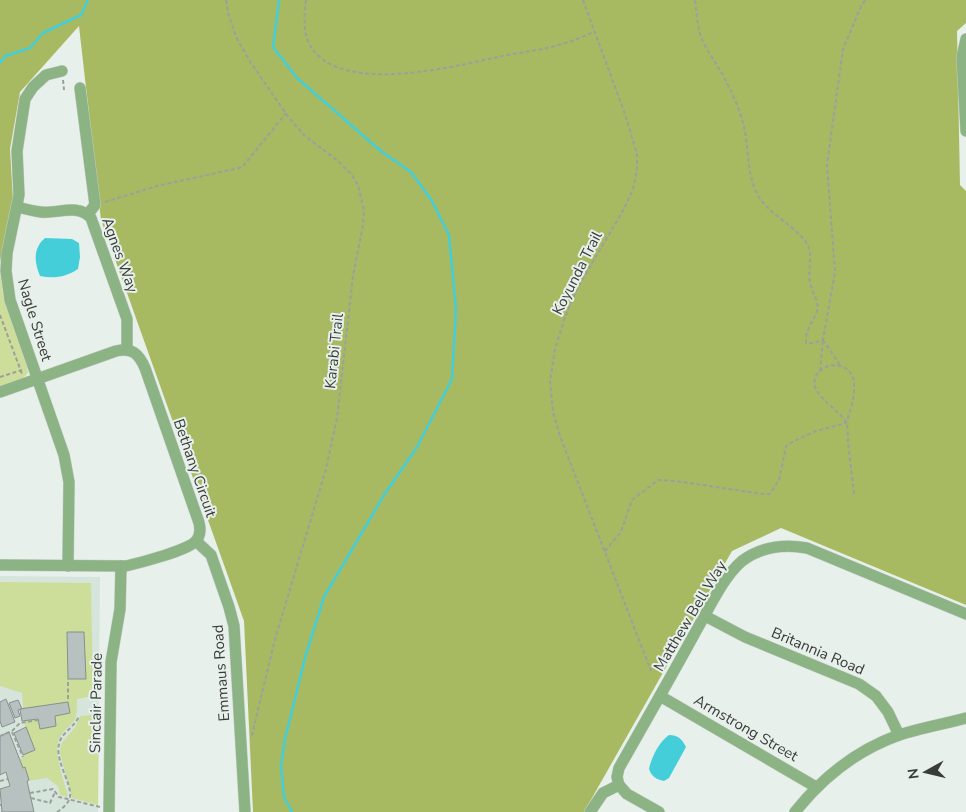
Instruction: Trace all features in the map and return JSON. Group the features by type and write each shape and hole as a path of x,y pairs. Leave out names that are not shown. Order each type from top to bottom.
{"street":[{"path":"966,40 962,57 966,131"},
{"name":"Nagle Street","path":"62,71 46,75 25,99 17,151 19,195 7,252 7,282 10,300 61,444 68,472 68,566"},
{"path":"80,88 91,210"},
{"name":"Agnes Way","path":"17,207 42,212 91,210 93,222 128,324 127,350"},
{"path":"0,392 116,351 127,350"},
{"name":"Bethany Circuit","path":"0,565 121,566 151,559 189,546 196,541 200,525 145,368 137,354 127,350"},
{"name":"Emmaus Road","path":"196,541 211,556 234,626 245,812"},
{"name":"Matthew Bell Way","path":"619,785 617,777 619,768 705,616 733,570 752,554 785,545 807,548 966,614"},
{"name":"Sinclair Parade","path":"105,810 110,662 120,609 121,566"},
{"name":"Britannia Road","path":"705,616 745,636 859,684 876,696 888,712 900,735"},
{"name":"Armstrong Street","path":"660,696 816,787"},
{"path":"795,812 816,787 853,759 900,735 966,718"},
{"path":"590,812 603,793 619,785 627,794 659,812"}],"path":[{"name":"Karabi Trail","path":"226,0 228,13 237,39 286,113 305,136 338,161 351,174 358,185 362,198 364,218 354,276 337,418 326,469 275,639 268,675 250,742"},
{"path":"306,0 304,17 306,36 314,52 330,64 362,72 407,74 434,70 562,44 594,32"},
{"name":"Koyunda Trail","path":"583,0 625,114 637,154 637,170 633,189 624,209 578,288 565,317 555,349 550,381 553,412 560,436 651,671"},
{"path":"695,0 697,25 702,40 727,85 744,124 750,171 760,199 782,221 806,240 810,259 810,283 817,305 817,312 805,336 806,343 824,340"},
{"path":"820,372 835,272 827,165 843,48 862,4 866,0"},
{"path":"91,210 157,186 239,168 244,165 286,113"},
{"path":"0,315 23,378"},
{"path":"824,340 841,366"},
{"path":"846,423 823,400 816,388 815,380 826,367 836,365 845,367 851,374 854,382 854,392 846,423 854,494"},
{"path":"0,377 28,368"},
{"path":"604,551 621,532 632,500 658,480 770,494 779,480 788,444 816,431 846,423"},
{"path":"68,679 68,699"},
{"path":"58,812 70,799 70,792 58,748 61,738 75,724 79,716"},
{"path":"0,736 12,731 20,723 38,720"},
{"path":"12,731 22,757"},
{"path":"0,781 8,779"},
{"path":"30,793 52,789 59,797"},
{"path":"31,798 50,803 55,792"},
{"path":"52,798 70,799 105,810"},
{"path":"100,812 105,810"}],"shaded area":[{"path":"0,576 100,577 98,812 0,812"}],"green space":[{"path":"0,0 966,0 966,23 957,31 960,185 966,191 966,605 781,528 732,551 584,812 253,812 244,621 101,220 79,26 20,92 10,149 13,200 0,262"},
{"path":"0,271 3,295 28,373 23,378 0,386"},
{"path":"0,582 91,583 93,696 77,699 74,721 60,737 57,749 67,797 60,795 58,786 47,778 27,781 20,759 23,758 25,727 22,693 0,686"},
{"path":"91,706 99,706 98,805 72,798 60,753 61,744 76,726 80,716 91,715"}],"water":[{"path":"45,238 72,239 79,243 80,257 78,269 60,277 40,276 36,256 38,246"},
{"path":"669,735 679,738 686,747 669,778 664,781 651,774 649,769 656,750"}],"building":[{"path":"67,632 84,632 86,679 68,679"},
{"path":"6,699 15,722 2,727 0,721 0,702"},
{"path":"18,700 22,709 18,710 20,716 15,718 9,703"},
{"path":"68,702 70,713 55,716 56,726 40,729 38,719 22,721 20,709"},
{"path":"26,727 35,750 23,755 14,733"},
{"path":"9,732 23,768 25,767 34,812 2,812 0,789 10,786 6,772 0,775 0,736"}],"waterway":[{"path":"0,63 5,56 30,48 43,33 81,15 88,0"},
{"path":"279,0 273,47 297,78 382,152 411,172 432,201 449,235 456,309 452,379 417,447 384,495 324,597 306,654 285,739 281,766 284,797 292,812"}]}
